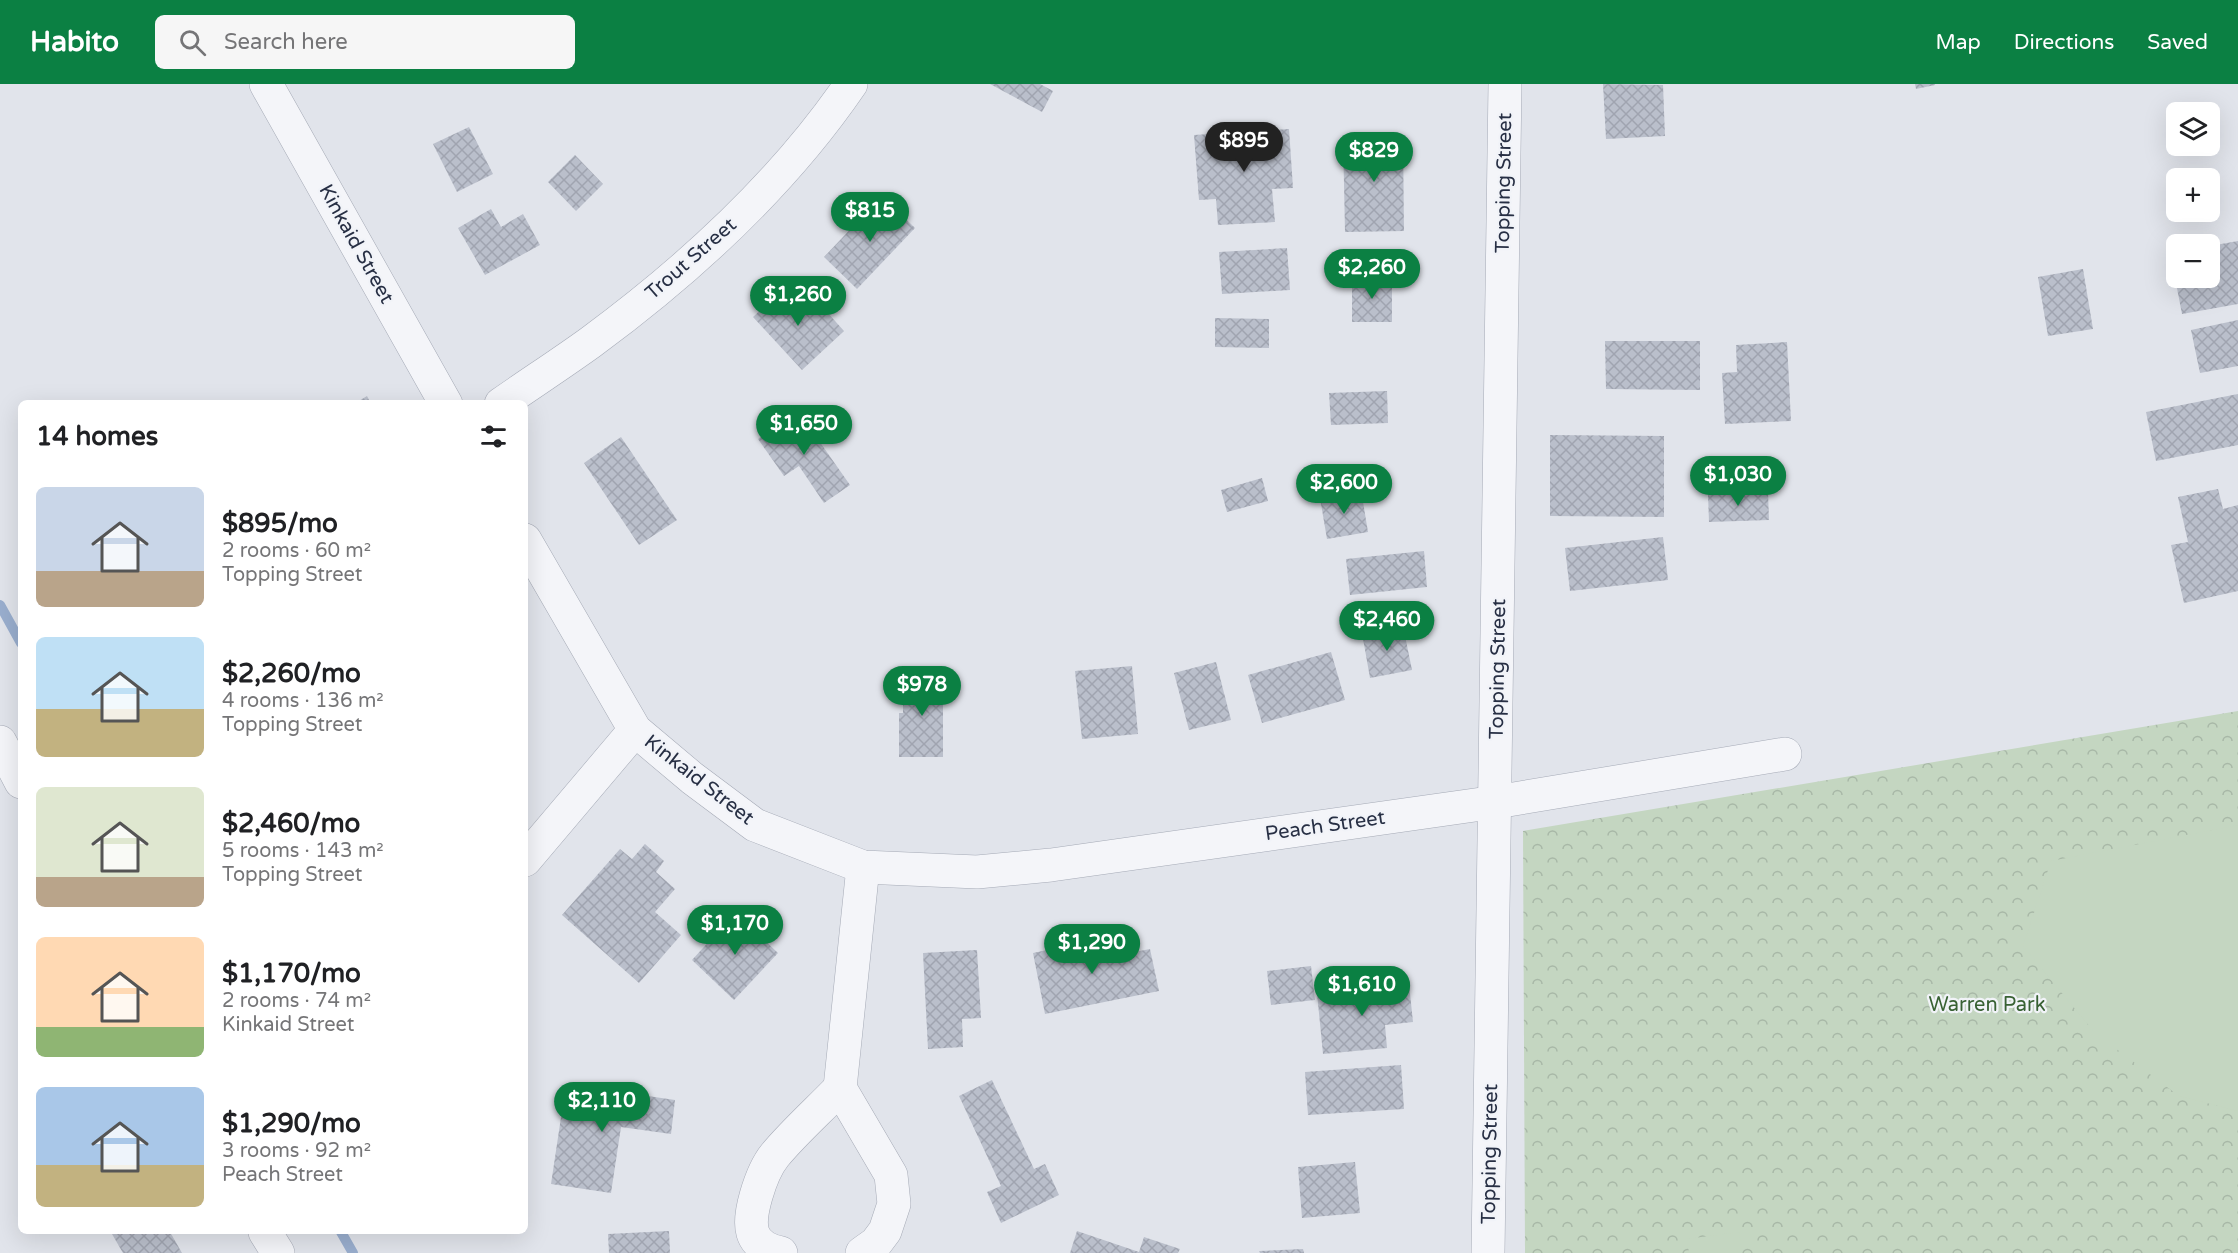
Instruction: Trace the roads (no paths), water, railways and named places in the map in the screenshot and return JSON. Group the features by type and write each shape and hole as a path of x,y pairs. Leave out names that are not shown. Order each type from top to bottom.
{"street":[{"name":"Kinkaid Street","path":"266,84 444,400"},
{"name":"Trout Street","path":"507,400 591,342 668,281 735,222 793,162 851,84"},
{"name":"Topping Street","path":"1488,1253 1505,84"},
{"name":"Kinkaid Street","path":"528,545 635,730 692,778 755,825 863,867"},
{"path":"528,856 635,730"},
{"path":"0,742 18,776"},
{"name":"Peach Street","path":"863,867 977,872 1051,865 1496,802 1785,754"},
{"path":"862,1253 876,1243 885,1231 894,1204 891,1175 840,1088 863,867"},
{"path":"781,1253 766,1249 751,1230 750,1213 761,1179 774,1156 840,1088"},
{"path":"266,1234 278,1253"}],"waterway":[{"path":"0,605 18,638"},
{"path":"342,1234 353,1253"}],"park label":[{"name":"Warren Park","path":"1987,1005"}]}
